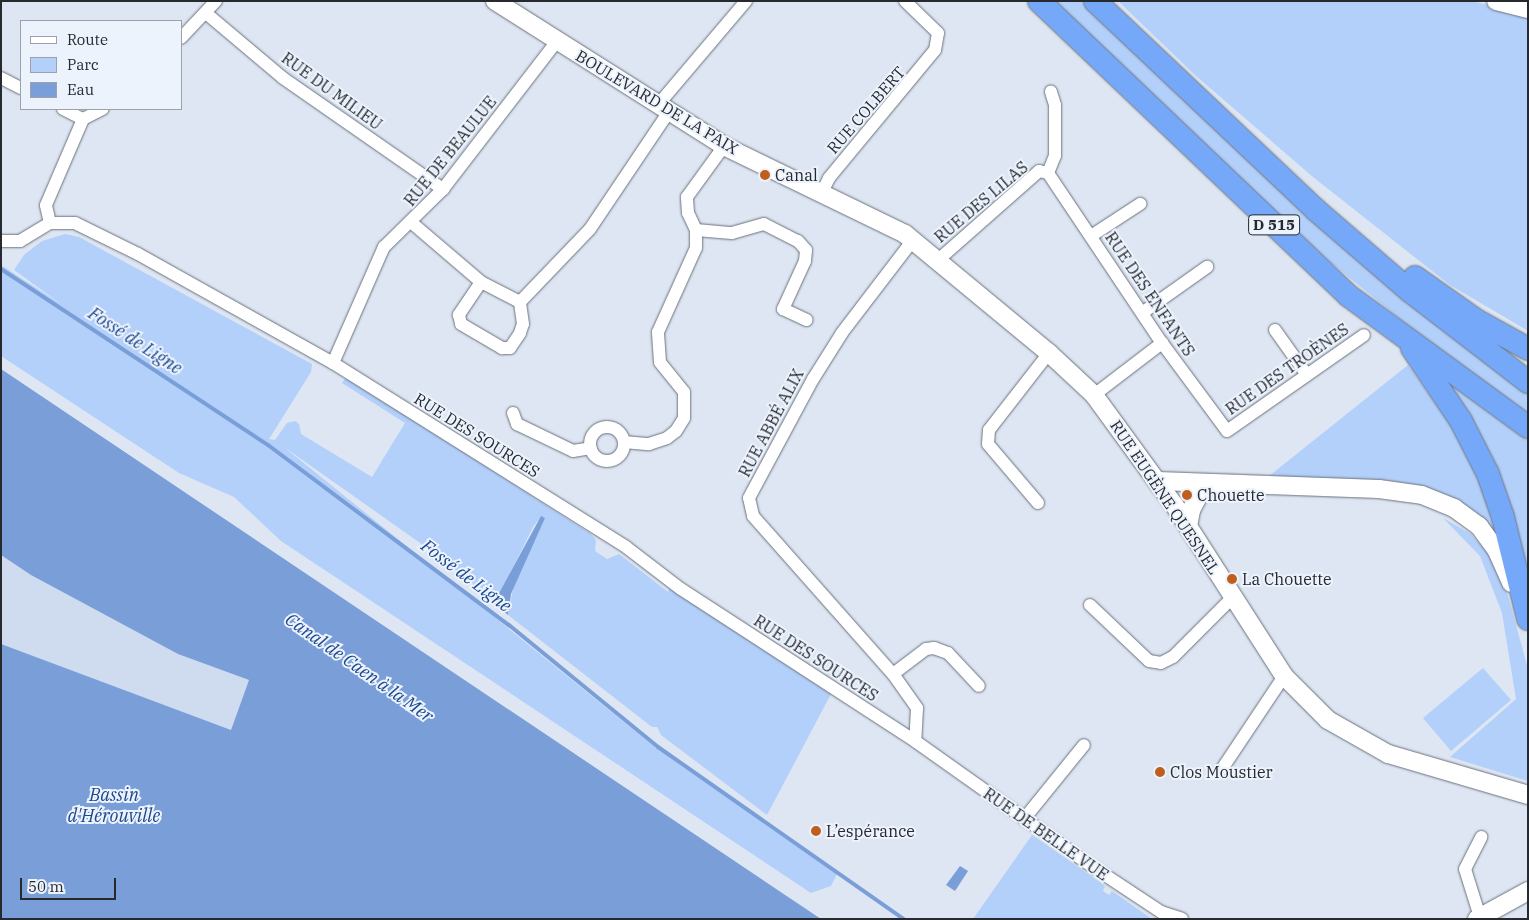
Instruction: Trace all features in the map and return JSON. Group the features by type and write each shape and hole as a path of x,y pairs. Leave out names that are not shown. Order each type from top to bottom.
{"highway":[{"name":"D 515","path":"1038,1 1349,296 1528,427"},
{"name":"D 515","path":"1095,1 1347,238 1466,337 1528,382"},
{"path":"1347,238 1371,244 1448,301 1528,348"},
{"path":"1406,339 1461,422 1488,474 1507,532 1528,619"}],"street":[{"path":"182,37 207,14 216,1"},
{"path":"520,302 590,229 663,109 746,1"},
{"name":"RUE COLBERT","path":"822,192 828,178 935,50 938,33 905,1"},
{"path":"1496,1 1528,9"},
{"name":"BOULEVARD DE LA PAIX","path":"507,4 557,41 724,146 822,192 909,237"},
{"name":"RUE DU MILIEU","path":"207,14 283,78 443,189"},
{"name":"RUE DE BEAULUE","path":"333,363 384,247 412,223 443,189 557,41"},
{"path":"1,78 20,88"},
{"path":"1048,173 1055,156 1055,105 1051,92"},
{"path":"65,110 83,119"},
{"path":"1,242 20,241 50,223 46,206 83,119 102,110"},
{"path":"624,442 649,444 667,438 676,431 684,418 684,392 660,362 657,347 658,332 696,248 696,230 688,213 687,197 724,146"},
{"name":"RUE DES LILAS","path":"937,261 1039,171 1048,173"},
{"name":"RUE DES ENFANTS","path":"1048,173 1162,343 1228,431"},
{"path":"1091,236 1140,204"},
{"name":"RUE DES SOURCES","path":"50,223 76,223 90,229 333,363 626,547 681,589 915,741"},
{"path":"412,223 480,282 520,302"},
{"path":"696,230 732,233 764,224 798,241 806,250 805,261 783,309 807,320"},
{"name":"RUE EUGÈNE QUESNEL","path":"909,237 1049,353 1094,395 1188,526 1232,598 1284,676 1328,720 1388,754 1528,795"},
{"name":"RUE ABBÉ ALIX","path":"909,237 842,333 813,379 750,498 753,516 893,674 917,708 915,741"},
{"path":"1142,313 1207,267"},
{"path":"480,282 459,315 461,324 502,348 510,348 520,333 523,324 520,302"},
{"path":"1275,330 1307,375"},
{"name":"RUE DES TROÈNES","path":"1228,431 1364,335"},
{"path":"1094,395 1162,343"},
{"path":"1038,503 988,444 989,430 1049,353"},
{"path":"513,413 517,424 573,451 590,448"},
{"path":"604,427 620,432 624,442 622,453 613,460 597,458 590,448 591,437 604,427"},
{"path":"1158,482 1388,490 1437,501 1467,516 1488,537 1505,566 1528,628"},
{"path":"1188,526 1194,504 1205,484"},
{"path":"1090,605 1148,661 1161,663 1173,657 1232,598"},
{"path":"893,674 926,649 934,648 948,652 978,686"},
{"path":"1222,769 1284,676"},
{"name":"RUE DE BELLE VUE","path":"915,741 1024,819 1161,912 1182,919"},
{"path":"1024,819 1084,746"},
{"path":"1481,837 1465,869 1479,918 1528,891"}],"shaded area":[{"path":"1,555 31,575 178,654 249,680 231,730 1,644"}],"green space":[{"path":"1050,1 1082,1 1258,168 1528,391 1528,417 1445,356 1329,261"},
{"path":"1118,1 1471,1 1528,14 1528,331 1450,285 1313,177 1196,76"},
{"path":"65,234 79,237 312,364 311,372 269,439 275,440 287,423 295,421 299,424 301,434 372,477 405,423 342,383 346,377 591,534 596,540 595,551 607,559 619,554 668,592 669,588 831,694 767,815 661,735 657,727 652,727 508,615 513,589 544,518 541,517 533,527 495,604 440,557 284,447 656,748 837,874 831,886 811,893 281,541 234,497 179,473 1,356 1,265 61,304 14,270 24,255 42,241"},
{"path":"1408,365 1458,435 1481,483 1498,531 1494,532 1477,514 1451,497 1414,484 1264,480"},
{"path":"1446,381 1528,441 1528,587"},
{"path":"1443,518 1471,534 1490,555 1504,581 1528,669 1528,781 1450,757 1516,699 1502,613 1480,556"},
{"path":"1483,668 1511,700 1451,751 1423,718"},
{"path":"1032,835 1105,886 1103,891 1109,895 1112,891 1152,919 973,919"}],"water":[{"path":"1,369 821,919 1,919 1,644 231,730 249,680 178,654 31,575 1,555"},
{"path":"541,516 545,518 511,594 508,615 495,604 497,597"},
{"path":"960,866 968,871 955,891 946,885"}],"waterway":[{"name":"Fossé de Ligne","path":"1,269 268,445 509,625 658,747 904,919"}],"place":[{"name":"Canal","path":"765,175"},
{"name":"Chouette","path":"1187,495"},
{"name":"La Chouette","path":"1232,579"},
{"name":"Clos Moustier","path":"1160,772"},
{"name":"L’espérance","path":"816,831"}],"water label":[{"name":"Canal de Caen à la Mer","path":"359,668"},
{"name":"Bassin d'Hérouville","path":"114,806"}]}
